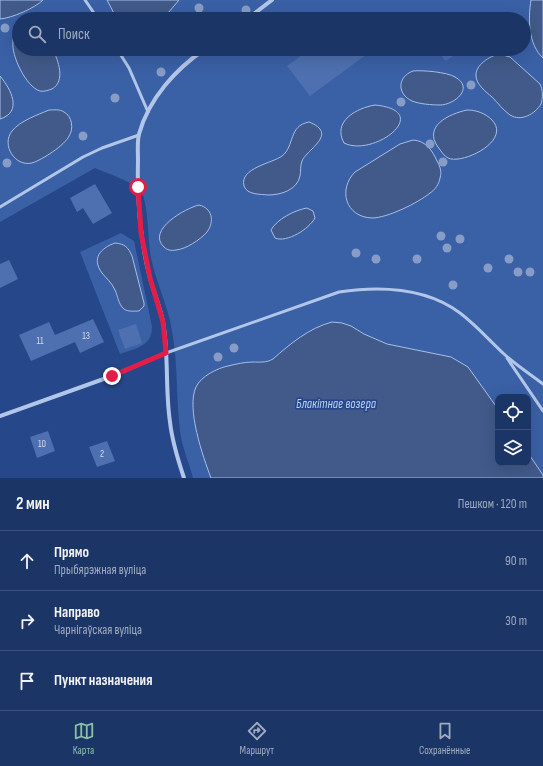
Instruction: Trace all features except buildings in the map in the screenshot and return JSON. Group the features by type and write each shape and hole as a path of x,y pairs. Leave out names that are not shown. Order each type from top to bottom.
{"street":[{"path":"256,12 272,0"},
{"path":"184,478 176,454 170,422 163,322 150,278 141,233 138,187 139,135 148,112 168,81 195,56"},
{"path":"0,416 112,376 166,353"}],"lane":[{"path":"86,0 94,12"},
{"path":"122,56 130,68 148,112"},
{"path":"0,207 102,148 139,135"},
{"path":"166,353 339,292 363,289 387,289 413,292 438,300 465,317 483,332 505,354 543,384"},
{"path":"505,354 543,411"}],"shaded area":[{"path":"0,0 543,0 543,478 193,478 181,437 172,331 152,262 145,203 141,192 126,181 95,168 0,222"},
{"path":"121,233 134,241 152,326 152,333 150,338 142,346 120,354 80,252"}],"water":[{"path":"0,0 43,0 23,12 12,12 12,17 0,19"},
{"path":"107,0 179,0 169,12 113,12"},
{"path":"531,0 543,0 543,58 534,46 532,39"},
{"path":"14,56 56,56 60,70 59,81 52,89 40,91 35,88 25,77"},
{"path":"491,57 510,57 540,84 542,89 542,99 541,104 535,111 527,116 519,118 514,117 503,109 479,85 476,79 476,72 480,65"},
{"path":"413,71 434,72 451,75 461,81 463,91 456,99 440,105 429,105 412,101 404,94 401,86 404,77"},
{"path":"0,76 11,93 13,106 7,116 0,119"},
{"path":"375,105 392,109 400,116 399,124 393,132 383,139 370,144 356,146 344,143 341,135 341,128 348,117 361,109"},
{"path":"49,110 61,110 69,116 72,126 71,133 63,144 41,159 32,163 20,162 15,158 9,148 8,142 12,131 24,121"},
{"path":"467,110 480,112 492,120 496,128 496,136 483,150 473,155 464,158 448,158 441,152 434,140 436,127 446,118"},
{"path":"309,122 318,127 321,131 321,136 319,142 302,161 300,176 296,185 288,191 273,195 251,193 248,191 244,186 244,180 251,170 282,156 289,147 298,128 302,124"},
{"path":"413,140 425,144 433,153 439,165 441,176 435,189 418,201 386,216 372,218 356,213 350,207 346,194 347,186 355,172 400,144"},
{"path":"199,205 207,209 211,216 211,224 207,232 197,241 184,248 168,250 165,248 160,240 160,234 164,227 177,215"},
{"path":"307,208 313,211 315,218 308,226 291,237 285,239 275,238 271,230 277,222 292,213"},
{"path":"115,243 126,246 132,256 144,303 144,306 139,311 127,311 122,307 114,287 102,273 97,263 99,254"},
{"name":"Блакітнае возера","path":"332,322 342,323 387,344 451,357 468,367 495,405 495,466 531,466 531,457 543,475 543,478 211,478 200,446 194,419 193,396 198,383 210,373 224,367 250,362 263,362 273,359 293,342 308,332"}],"route":[{"path":"112,376 166,353 163,322 150,278 141,233 138,187"}]}
